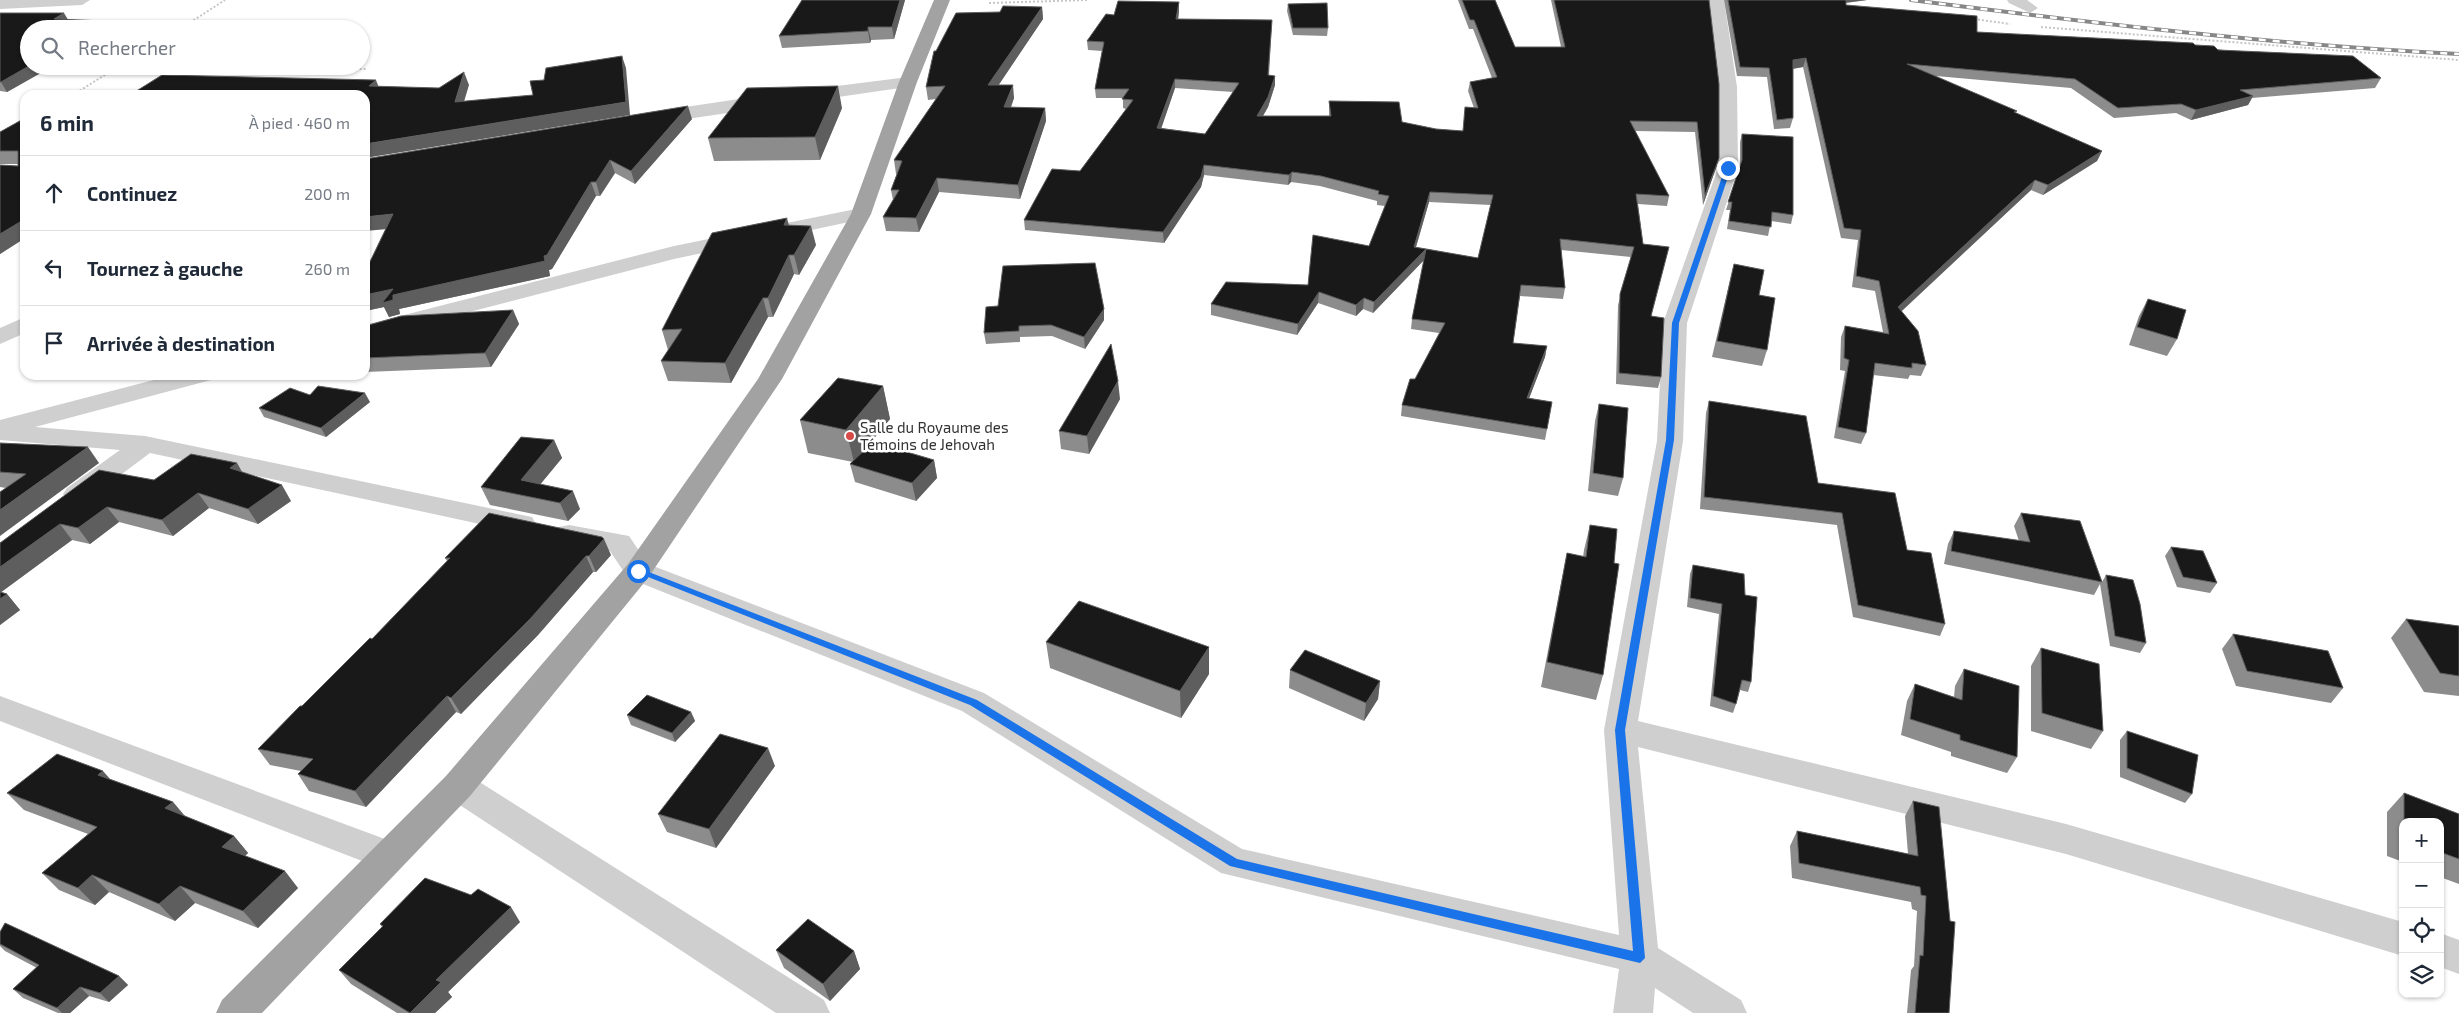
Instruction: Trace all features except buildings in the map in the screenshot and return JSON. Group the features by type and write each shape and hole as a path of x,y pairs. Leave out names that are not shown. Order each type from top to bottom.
{"highway":[{"path":"236,1013 458,786 638,571 770,379 861,214 908,82 942,0"}],"street":[{"path":"0,4 82,0"},
{"path":"1633,1013 1640,958 1620,730 1670,440 1675,323 1728,168 1728,87 1716,0"},
{"path":"2015,0 2030,8"},
{"path":"638,120 766,100 908,82"},
{"path":"370,331 648,258 784,227 861,214"},
{"path":"0,337 20,327"},
{"path":"0,428 183,380"},
{"path":"0,432 145,444 619,543 638,571 973,702 1234,862 1640,958 1727,1013"},
{"path":"61,506 145,444"},
{"path":"0,708 388,856"},
{"path":"1620,730 2066,839 2399,938"},
{"path":"458,786 810,1013"},
{"path":"2444,951 2459,957"}],"path":[{"path":"194,20 225,0"},
{"path":"989,3 1088,0"},
{"path":"1971,18 2018,25"},
{"path":"2036,27 2459,60"},
{"path":"81,90 105,75"}],"railway":[{"path":"1911,0 2116,25 2253,39 2459,54"}],"place":[{"name":"Salle du Royaume des Témoins de Jehovah","path":"850,436"}],"route":[{"path":"638,571 973,702 1234,862 1640,958 1620,730 1670,440 1675,323 1728,168"}]}
